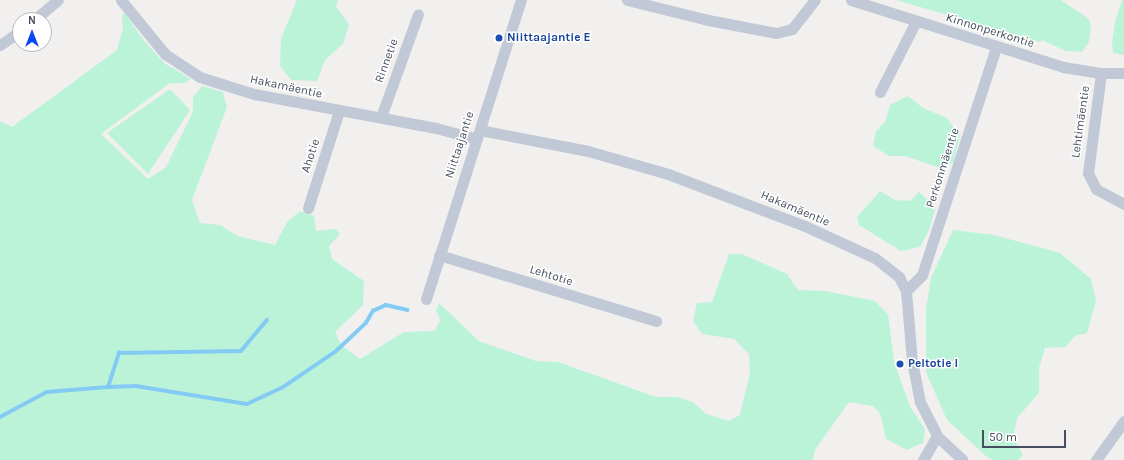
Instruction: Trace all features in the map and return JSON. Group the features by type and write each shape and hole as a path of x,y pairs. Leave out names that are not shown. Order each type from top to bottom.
{"street":[{"path":"44,12 58,0"},
{"name":"Hakamäentie","path":"121,0 165,54 200,77 254,94 339,111 588,151 668,174 746,202 874,258 899,277 906,291 912,361 920,402 937,436 963,460"},
{"name":"Niittaajantie","path":"426,299 521,0"},
{"path":"627,0 708,20 776,33 792,29 815,0"},
{"name":"Kinnonperkontie","path":"851,0 1063,67 1101,73 1124,73"},
{"name":"Rinnetie","path":"381,117 418,14"},
{"path":"880,92 916,21"},
{"path":"0,45 12,37"},
{"name":"Perkonmäentie","path":"906,291 922,275 996,47"},
{"name":"Lehtimäentie","path":"1101,73 1088,173 1096,189 1124,204"},
{"name":"Ahotie","path":"308,208 339,111"},
{"name":"Lehtotie","path":"439,255 656,321"},
{"path":"1096,460 1124,421"},
{"path":"923,460 937,436"}],"green space":[{"path":"297,0 338,0 336,7 349,24 343,44 325,60 317,81 291,80 280,66 281,39"},
{"path":"896,0 1061,0 1089,19 1091,27 1089,42 1082,52 1066,51 1042,40 1040,42"},
{"path":"1122,0 1124,0 1124,55 1113,53 1112,43 1115,22"},
{"path":"125,13 141,37 164,63 191,79 185,83 170,83 101,134 148,179 166,167 193,112 193,97 202,86 223,92 227,107 192,200 200,223 220,225 238,236 275,245 287,222 300,211 314,216 316,231 336,229 340,234 329,246 332,259 364,281 363,305 335,332 342,346 360,359 404,332 435,331 440,320 436,310 439,303 479,341 536,361 558,362 656,397 677,397 693,402 706,414 729,421 740,415 750,373 749,354 734,339 702,334 693,321 697,303 712,302 729,254 742,254 787,274 798,290 826,291 875,301 888,314 894,361 910,407 925,429 923,443 907,450 886,439 880,413 873,406 849,402 815,450 813,460 0,460 0,121 12,127 117,50 123,28 122,15"},
{"path":"170,89 190,110 148,174 107,133"},
{"path":"908,96 923,108 947,118 960,136 953,162 943,169 905,156 889,156 873,146 876,131 885,122 890,105"},
{"path":"880,191 895,200 910,201 919,192 936,207 929,230 920,247 901,251 859,225 857,217"},
{"path":"953,230 994,235 1060,253 1091,279 1096,301 1087,333 1075,336 1065,347 1045,348 1039,368 1039,393 1017,418 1013,438 1023,455 1018,460 994,460 987,457 947,420 926,372 926,309 931,278"}],"waterway":[{"path":"0,417 47,392 108,387 136,386 247,404 282,388 335,352 366,323 373,311 386,305 407,310"},
{"path":"108,387 119,353 241,351 267,320"}],"place":[{"name":"Niittaajantie E","path":"499,38"},
{"name":"Peltotie I","path":"900,364"}]}
